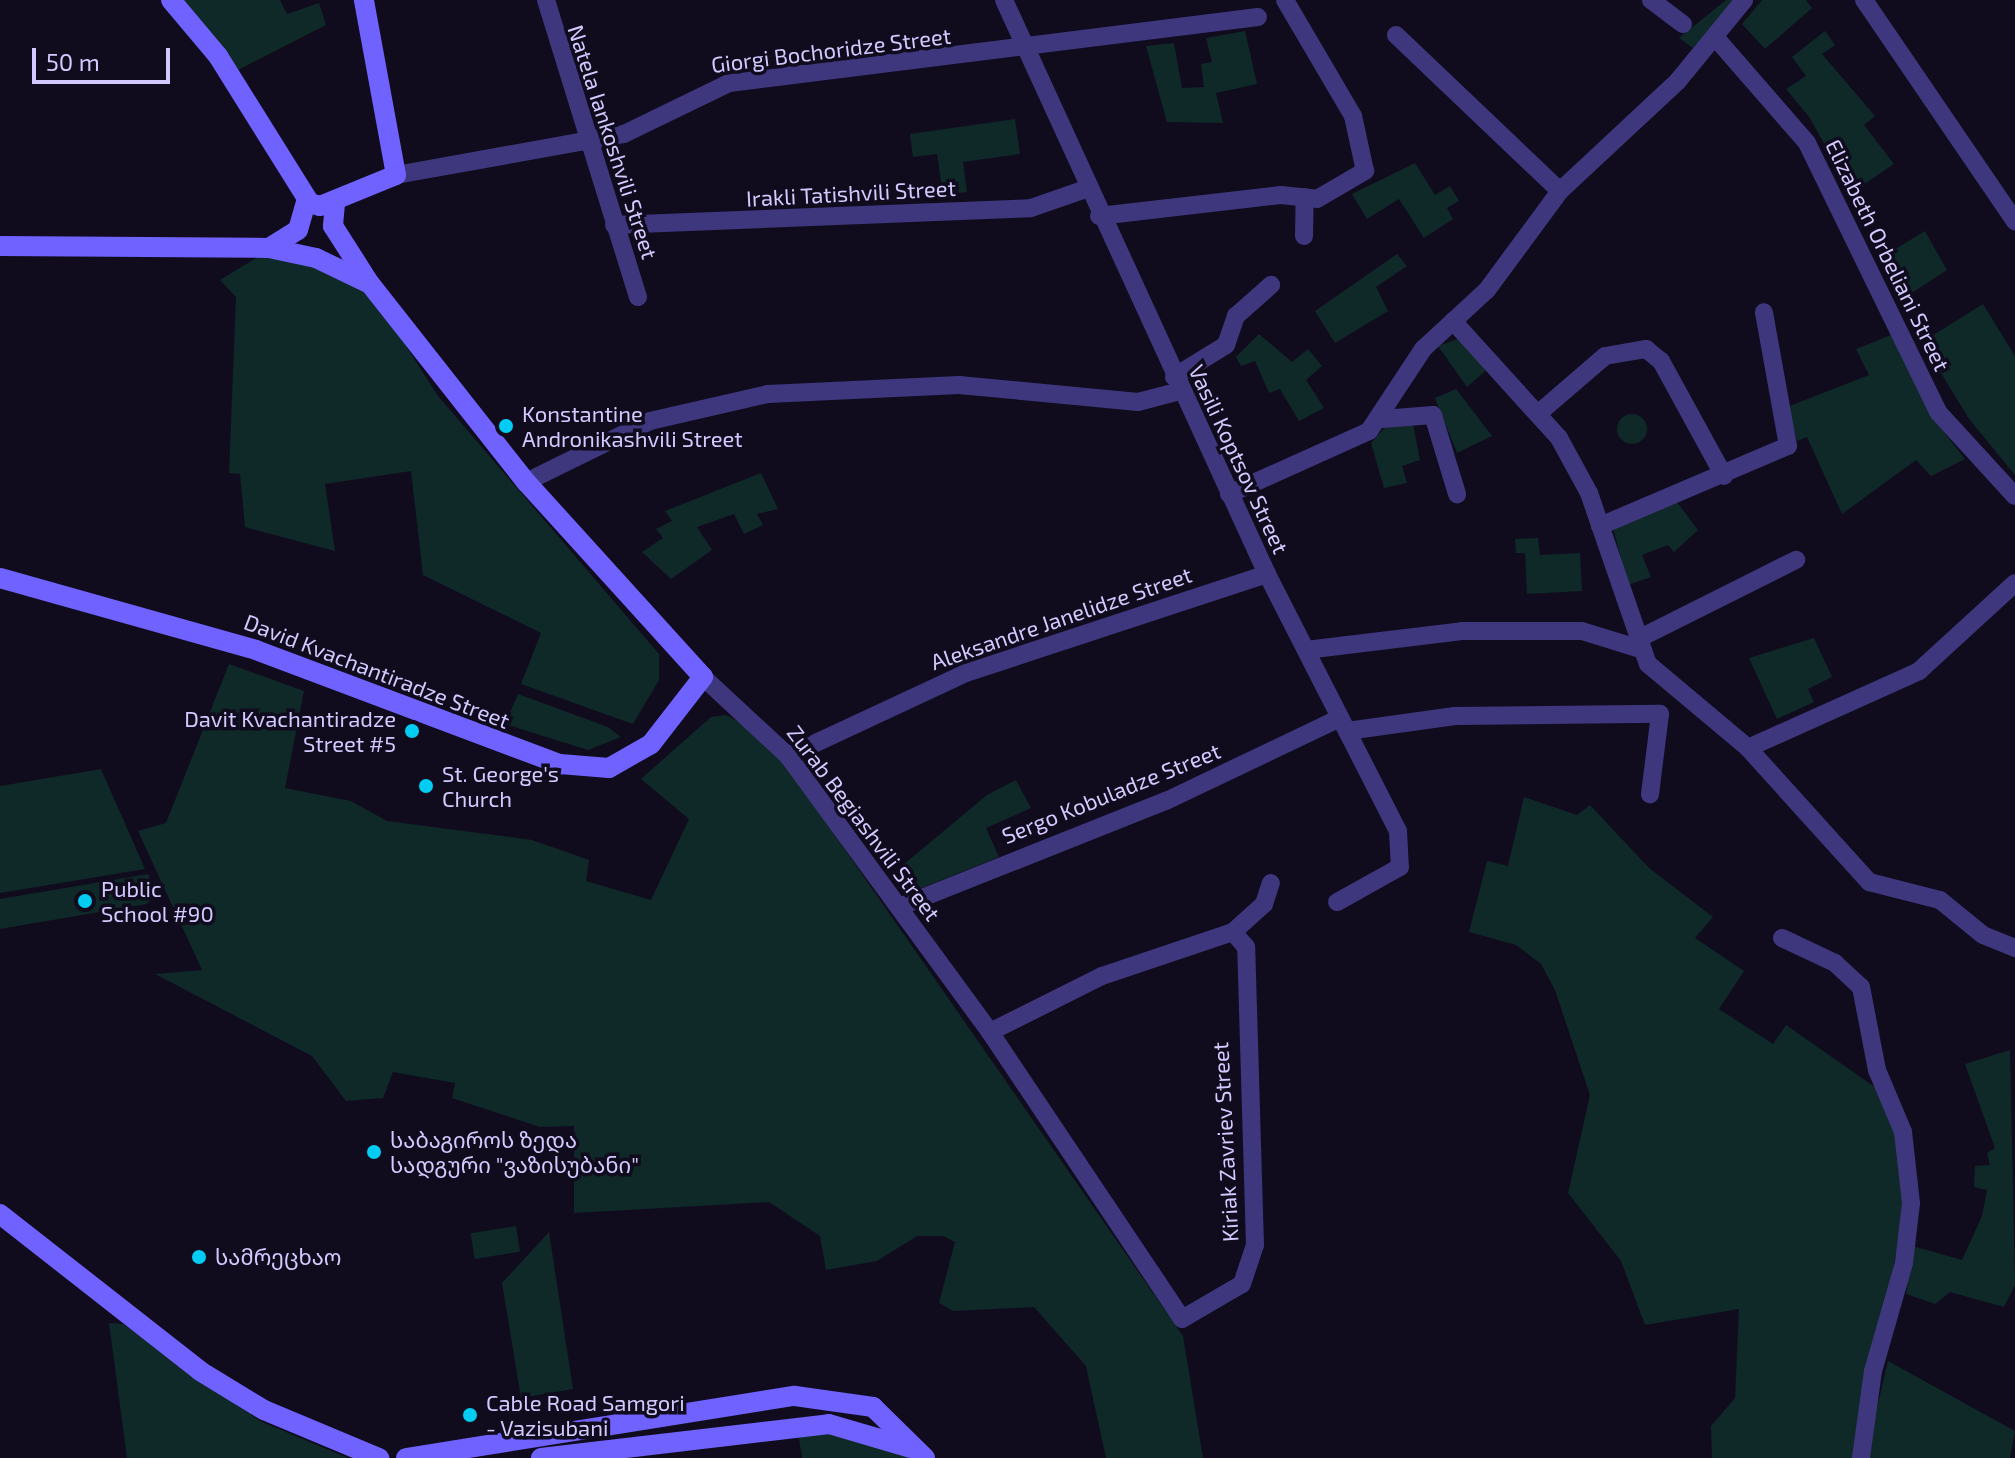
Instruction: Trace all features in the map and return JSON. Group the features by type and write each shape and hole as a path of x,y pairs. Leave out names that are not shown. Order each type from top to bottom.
{"street":[{"path":"171,0 218,56 303,219 311,257"},
{"path":"364,0 396,175"},
{"name":"Natela Iankoshvili Street","path":"546,0 638,297"},
{"name":"Vasili Koptsov Street","path":"1004,0 1086,189 1229,494 1398,831 1403,859 1337,902"},
{"path":"1099,216 1328,195 1365,171 1353,116 1285,0"},
{"path":"1651,0 1683,24"},
{"path":"1229,494 1349,445 1382,419 1406,370 1501,274 1560,191 1715,37 1744,0"},
{"path":"1864,0 2015,221"},
{"name":"Giorgi Bochoridze Street","path":"335,203 396,175 590,141 644,127 729,83 1028,51 1258,17"},
{"path":"1396,35 1560,191"},
{"name":"Elizabeth Orbeliani Street","path":"1715,37 1807,143 1938,412 2015,496"},
{"name":"Irakli Tatishvili Street","path":"614,225 1031,208 1086,189"},
{"path":"1304,236 1305,197"},
{"path":"269,248 303,219 335,203 333,249 311,257"},
{"path":"303,219 334,228"},
{"name":"Zurab Begiashvili Street","path":"334,228 370,284 526,482 703,677 788,756 990,1032 1182,1319"},
{"path":"0,246 269,248 311,257 370,284"},
{"path":"526,482 650,421 768,394 959,385 1138,402 1177,384 1226,345 1236,316 1271,285"},
{"path":"1600,526 1724,476 1788,446 1764,312"},
{"path":"1453,321 1540,412 1585,484 1638,643 1748,748 1869,882 1940,900 1983,935 2015,948"},
{"path":"1540,412 1605,356 1646,349 1661,361 1724,476"},
{"path":"1382,419 1433,415 1457,494"},
{"path":"1306,650 1462,631 1582,631 1638,643 1796,560"},
{"name":"Aleksandre Janelidze Street","path":"788,756 966,673 1267,574"},
{"name":"David Kvachantiradze Street","path":"0,578 256,650 582,769 631,760 703,677"},
{"path":"1748,748 1919,671 2015,583"},
{"name":"Sergo Kobuladze Street","path":"899,907 1166,801 1343,724 1455,716 1660,714 1650,794"},
{"path":"990,1032 1102,976 1233,932 1264,904 1271,883"},
{"name":"Kiriak Zavriev Street","path":"1182,1319 1242,1284 1255,1245 1246,947 1233,932"},
{"path":"1782,938 1835,963 1861,987 1877,1070 1903,1132 1911,1203 1904,1263 1873,1371 1861,1458"},
{"path":"0,1214 200,1371 264,1410 379,1458"},
{"path":"406,1458 487,1454 520,1435 795,1396 873,1407 922,1454"},
{"path":"541,1458 829,1424 922,1454"}],"green space":[{"path":"184,0 280,0 287,14 319,3 326,25 238,70"},
{"path":"1726,0 1734,0 1693,48 1679,38"},
{"path":"1762,0 1806,0 1812,8 1765,49 1742,24"},
{"path":"1245,31 1257,84 1216,93 1223,123 1167,122 1146,46 1174,43 1182,88 1204,87 1201,64 1212,62 1206,38"},
{"path":"1825,31 1835,45 1822,54 1875,116 1864,125 1894,164 1851,193 1810,118 1786,89 1806,76 1792,57"},
{"path":"1015,119 1020,154 963,162 967,192 943,195 937,154 913,157 910,134"},
{"path":"1415,163 1435,195 1450,186 1459,201 1447,208 1453,219 1424,238 1399,199 1367,219 1352,194"},
{"path":"1925,231 1947,270 1904,298 1884,256"},
{"path":"264,253 317,262 368,287 438,396 659,654 659,680 633,724 521,684 541,633 423,575 411,471 325,484 335,551 245,527 240,474 229,473 236,297 220,280"},
{"path":"1397,254 1407,266 1376,287 1388,311 1335,343 1315,311"},
{"path":"1983,304 2015,356 2015,475 1969,419 1922,342"},
{"path":"1259,334 1292,362 1308,349 1322,366 1306,380 1324,408 1299,421 1280,389 1269,393 1255,361 1241,366 1236,357"},
{"path":"1891,335 1933,418 1965,459 1931,476 1916,460 1842,514 1807,437 1797,441 1787,407 1869,375 1856,349"},
{"path":"1458,339 1490,367 1467,387 1438,346"},
{"path":"1456,389 1492,436 1457,453 1435,398"},
{"path":"1632,414 1638,415 1646,423 1646,435 1638,443 1632,444 1626,443 1618,435 1617,429 1618,423 1626,415"},
{"path":"1413,424 1420,460 1402,466 1407,483 1384,488 1371,443 1386,426"},
{"path":"761,473 778,509 757,514 763,525 744,534 734,514 697,527 712,550 671,579 642,552 663,538 656,529 672,521 665,511"},
{"path":"1674,498 1698,530 1674,552 1668,545 1642,555 1651,577 1628,585 1613,528"},
{"path":"1538,538 1540,555 1580,553 1582,591 1527,594 1525,553 1516,553 1515,539"},
{"path":"1814,638 1832,677 1808,689 1814,702 1777,719 1749,658"},
{"path":"229,664 304,691 285,788 351,801 387,821 532,840 589,860 586,881 651,900 689,819 641,779 711,717 726,715 746,726 782,759 1183,1336 1203,1458 1106,1458 1086,1366 1034,1307 953,1311 939,1303 955,1242 943,1236 917,1236 877,1261 826,1270 820,1236 769,1202 574,1213 574,1126 540,1127 452,1098 455,1083 393,1072 383,1098 346,1101 312,1056 155,974 202,970 138,831 166,823"},
{"path":"518,694 608,727 621,737 588,750 505,724"},
{"path":"101,769 145,869 0,893 0,786"},
{"path":"1016,780 1031,808 986,828 999,857 911,892 891,875 987,795"},
{"path":"1524,797 1577,815 1590,805 1649,868 1713,917 1695,938 1744,971 1719,1009 1773,1044 1786,1025 1879,1090 1893,1117 1907,1195 1858,1458 1712,1458 1711,1426 1735,1398 1739,1309 1645,1325 1621,1261 1568,1193 1590,1095 1555,990 1541,964 1516,945 1469,932 1487,861 1508,866"},
{"path":"148,874 157,896 146,904 0,929 0,899"},
{"path":"2010,1050 2015,1285 2004,1307 1950,1292 1935,1304 1906,1294 1913,1246 1962,1260 1982,1216 1987,1190 1974,1187 1975,1166 1990,1165 1987,1153 1995,1148 1965,1064"},
{"path":"516,1226 520,1252 475,1259 471,1233"},
{"path":"549,1232 573,1389 521,1398 502,1283"},
{"path":"109,1323 123,1324 260,1421 348,1458 127,1458"},
{"path":"1888,1361 2015,1431 2010,1458 1865,1458"},
{"path":"832,1428 914,1458 802,1458 798,1432"}],"place":[{"name":"Konstantine Andronikashvili Street","path":"506,426"},
{"name":"Davit Kvachantiradze Street #5","path":"412,731"},
{"name":"St. George's Church","path":"426,786"},
{"name":"Public School #90","path":"85,901"},
{"name":"საბაგიროს ზედა სადგური \"ვაზისუბანი\"","path":"374,1152"},
{"name":"სამრეცხაო","path":"199,1257"},
{"name":"Cable Road Samgori - Vazisubani","path":"470,1415"}]}
